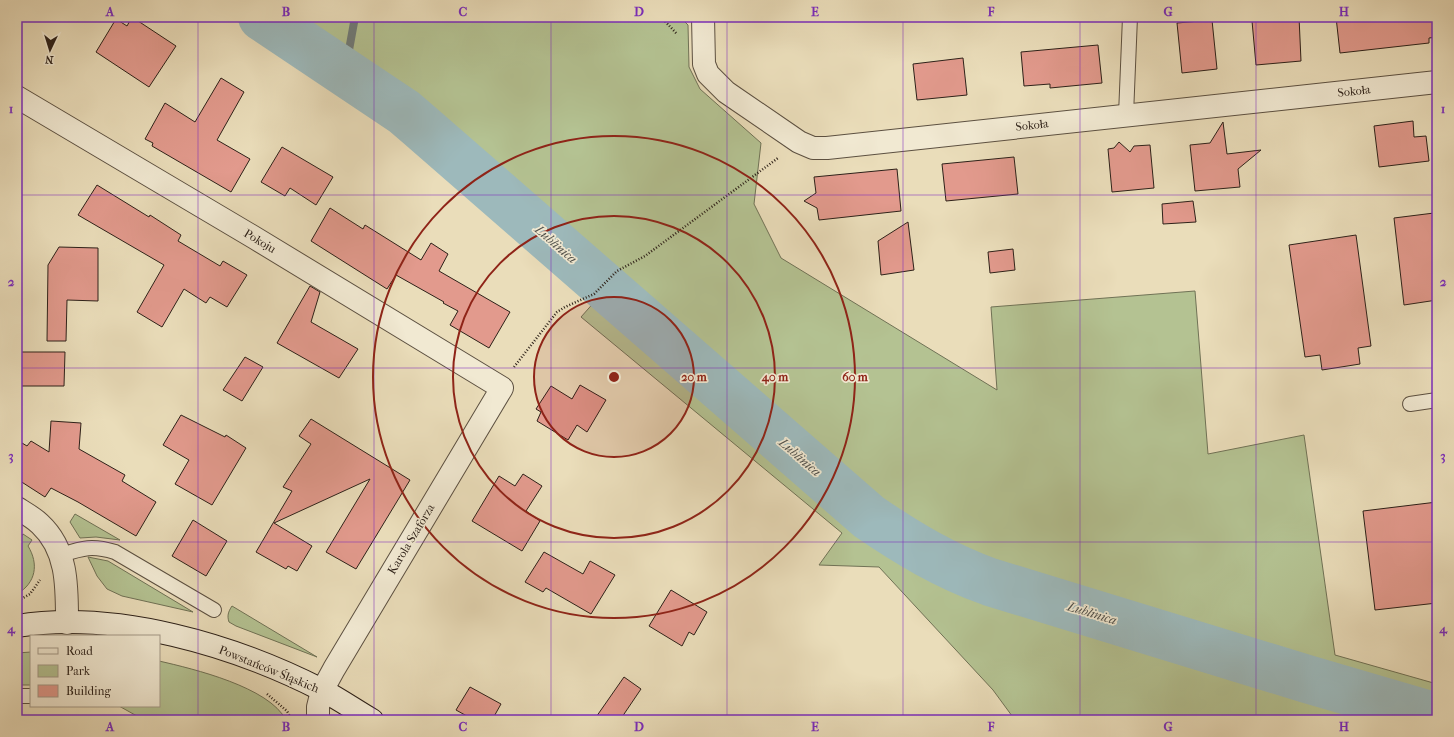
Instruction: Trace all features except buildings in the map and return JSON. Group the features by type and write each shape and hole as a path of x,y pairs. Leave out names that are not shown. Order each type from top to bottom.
{"street":[{"name":"Sokoła","path":"703,17 704,64 708,74 726,92 800,142 813,148 827,148 1437,82"},
{"name":"Pokoju","path":"17,97 255,238 502,388"},
{"name":"Karola Szaforza","path":"318,720 318,707 322,691 334,669 502,388"},
{"path":"17,508 40,523 52,537 61,554 66,582 67,623"},
{"name":"Powstańców Śląskich","path":"17,626 28,624 94,623 170,635 210,645 238,653 322,691 372,720"}],"lane":[{"path":"1126,115 1130,17"},
{"path":"1410,404 1437,400"},
{"path":"61,554 86,547 100,547 115,552 214,610"},
{"path":"17,696 30,696"}],"path":[{"path":"515,366 557,312 594,294 617,271 645,256 778,159"},
{"path":"17,601 30,594 40,580"}],"green space":[{"path":"265,17 680,17 688,25 689,67 700,89 761,143 754,204 781,258 997,390 991,307 1195,291 1208,454 1304,435 1335,655 1437,684 1437,720 1015,720 993,690 879,567 819,565 842,533 581,317 604,291 331,62"},
{"path":"75,514 120,540 96,537 80,538 70,522"},
{"path":"23,534 32,540 28,546 34,560 34,573 28,584 17,594 17,543"},
{"path":"88,557 108,561 193,612 122,596 107,589 97,576"},
{"path":"232,606 317,657 229,622 228,614"},
{"path":"30,652 30,685 17,685 17,653"},
{"path":"160,661 210,674 248,689 264,698 277,708 286,720 144,720 121,707 160,707"}],"waterway":[{"name":"Lublinica","path":"262,17 404,112 869,517 912,545 957,569 990,582 1307,679 1437,717"},
{"path":"345,72 355,17"}]}
